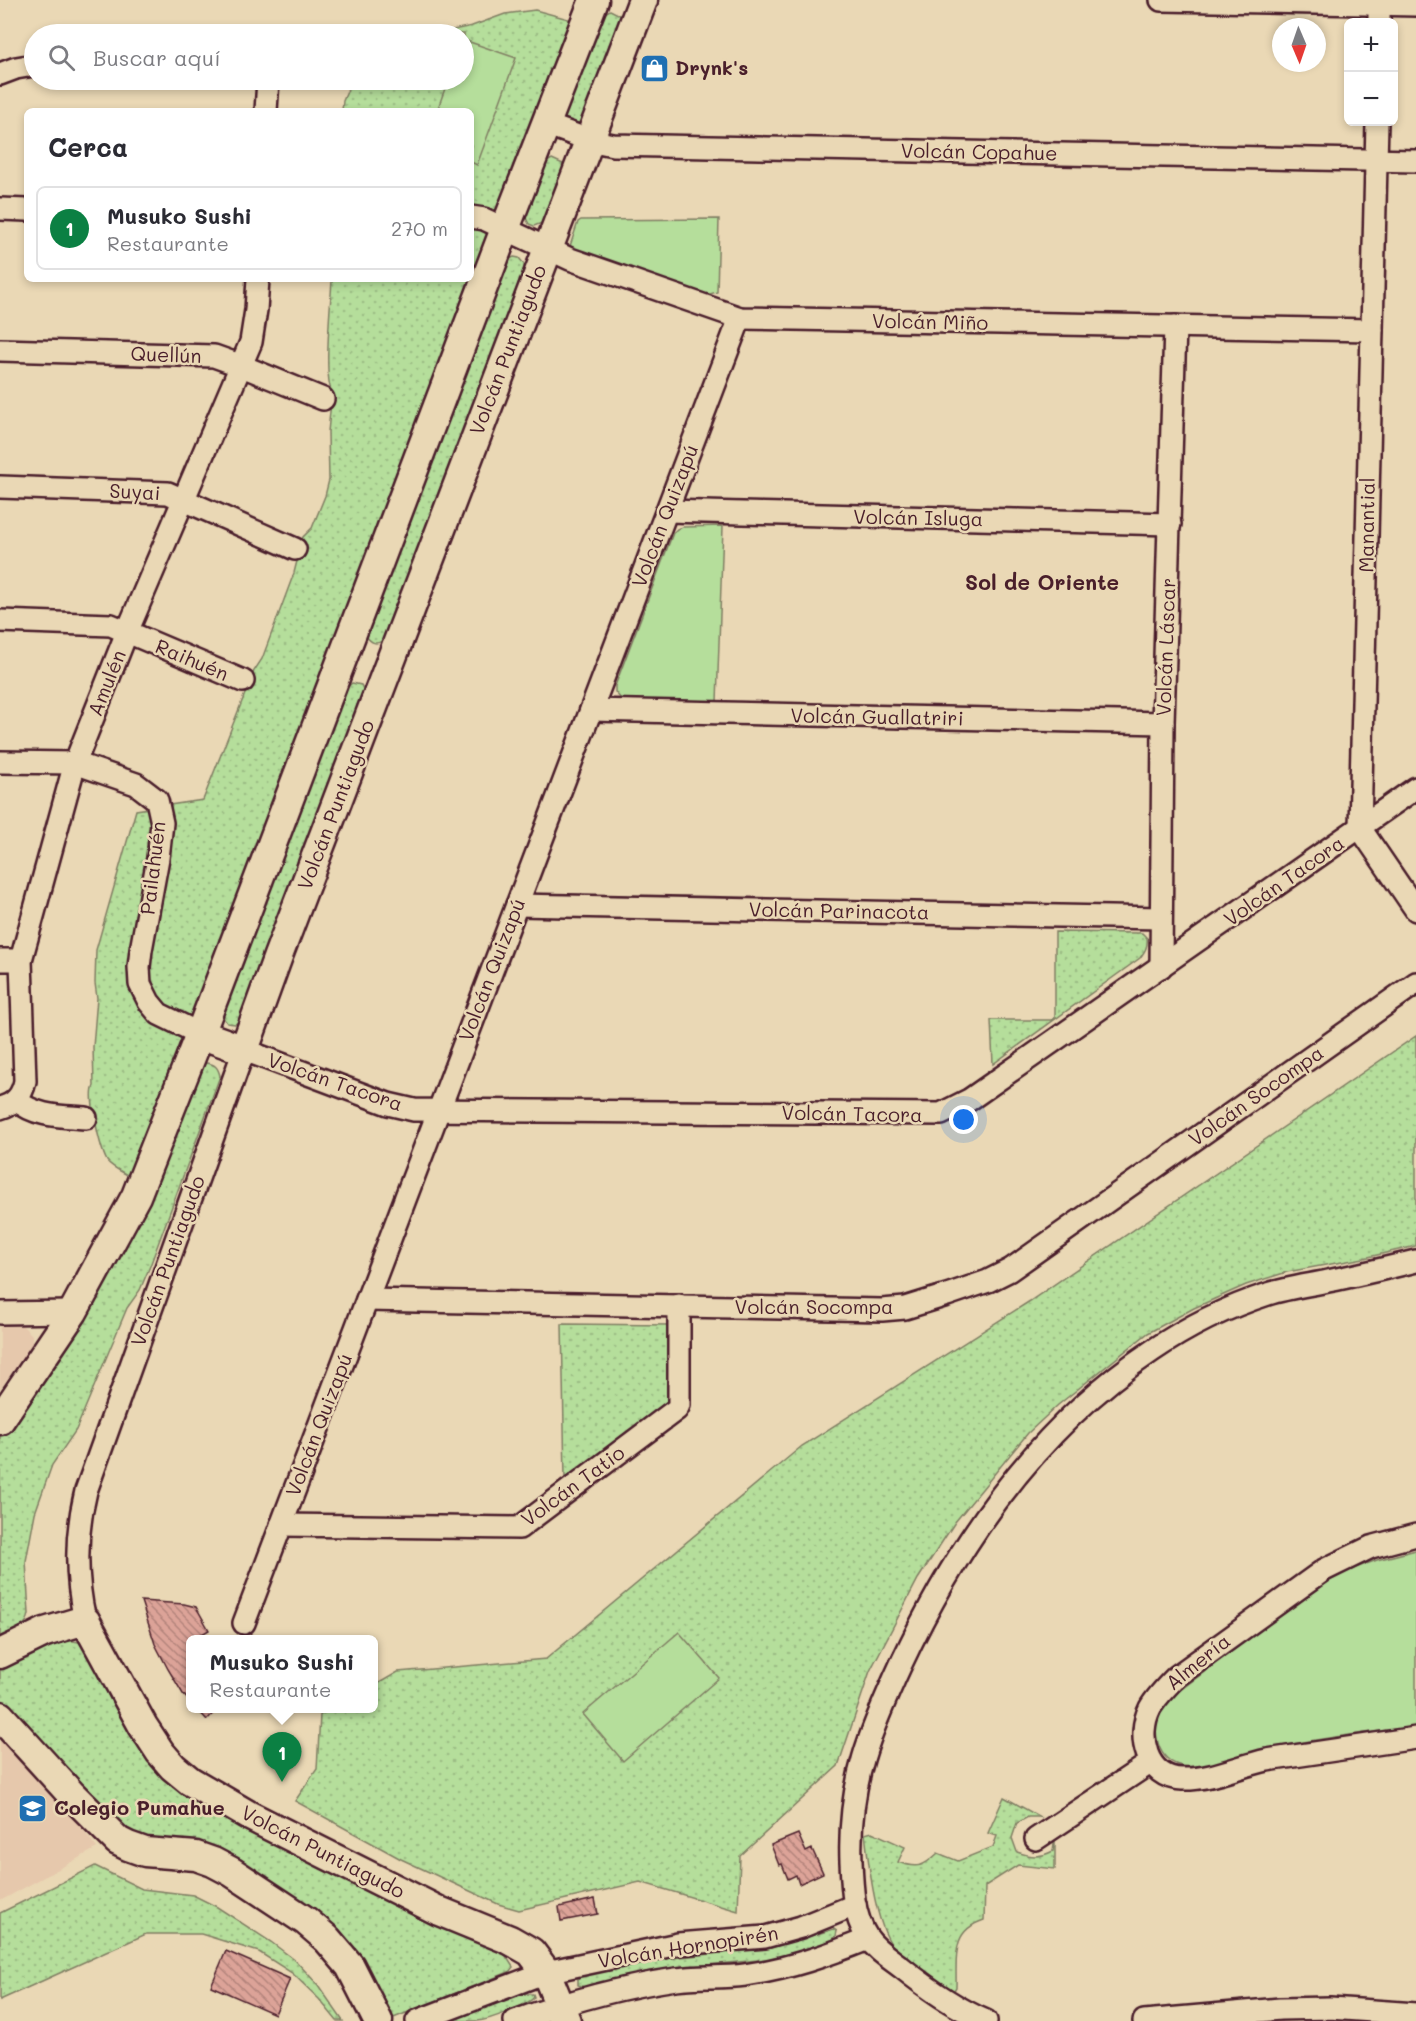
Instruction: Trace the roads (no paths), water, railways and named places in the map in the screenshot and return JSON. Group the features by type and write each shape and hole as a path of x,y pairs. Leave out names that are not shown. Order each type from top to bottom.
{"main road":[{"path":"0,1420 73,1312 136,1196 200,1034 594,0"},
{"name":"Volcán Puntiagudo","path":"244,1050 643,0"},
{"path":"344,654 386,672"},
{"name":"Volcán Tacora","path":"200,1034 244,1050"},
{"path":"0,1654 45,1632 85,1620"},
{"name":"Volcán Puntiagudo","path":"85,1620 143,1726 173,1767 190,1781 250,1816 439,1911 518,1944 531,1952 546,1972 563,2013"},
{"path":"0,1716 72,1795 118,1841 145,1852 196,1856 213,1862 242,1878 306,1921 327,1939 350,1966 378,2021"}],"street":[{"path":"1161,0 1308,2 1379,13 1416,5"},
{"path":"0,74 24,67"},
{"path":"266,108 267,90"},
{"name":"Volcán Copahue","path":"545,124 590,140 613,145 1416,161"},
{"name":"Manantial","path":"1360,828 1377,126"},
{"path":"0,209 24,210"},
{"name":"Volcán Miño","path":"474,217 484,219 570,259 740,318 1372,330"},
{"name":"Amulén","path":"8,1104 23,1092 25,1081 21,960 75,763 127,632 242,366 251,342 258,282"},
{"name":"Volcán Quizapú","path":"244,1623 740,318"},
{"name":"Volcán Láscar","path":"1161,967 1163,723 1175,326"},
{"name":"Quellún","path":"0,350 214,356 323,399"},
{"name":"Suyai","path":"0,487 168,493 295,549"},
{"name":"Volcán Isluga","path":"667,511 1170,524"},
{"name":"Raihuén","path":"0,621 111,625 243,681"},
{"name":"Volcán Guallatriri","path":"591,710 1163,723"},
{"name":"Pailahuén","path":"0,762 75,763 136,784 151,794 160,806 162,823 141,950 140,984 149,1002 159,1014 200,1034"},
{"name":"Volcán Tacora","path":"244,1050 388,1104 414,1110 941,1114 969,1100 1416,788"},
{"path":"1360,828 1416,910"},
{"name":"Volcán Parinacota","path":"517,905 1161,918"},
{"path":"0,960 21,960"},
{"name":"Volcán Socompa","path":"367,1299 893,1310 988,1281 1010,1270 1416,983"},
{"name":"Volcán Puntiagudo","path":"85,1620 80,1600 76,1558 77,1535 86,1491 244,1050"},
{"path":"8,1104 36,1113 86,1118"},
{"path":"986,2021 957,2007 934,1992 881,1952 866,1935 855,1905 850,1841 852,1803 864,1754 886,1696 929,1609 974,1532 1036,1451 1089,1399 1152,1350 1229,1309 1270,1294 1416,1261"},
{"name":"Volcán Tatio","path":"281,1525 519,1528 677,1409 679,1405 679,1305"},
{"path":"0,1313 73,1312"},
{"name":"Almería","path":"1150,1763 1144,1741 1149,1710 1161,1692 1177,1676 1324,1570 1371,1547 1416,1535"},
{"path":"1036,1839 1150,1763 1169,1777 1208,1778 1267,1760 1362,1744 1416,1738"},
{"name":"Volcán Hornopirén","path":"417,2021 546,1972 678,1944 765,1937 809,1924 855,1905"},
{"name":"Volcán Hornopirén","path":"515,2021 563,2013 620,1990 677,1979 742,1975 779,1969 825,1956 866,1935"},
{"path":"1144,2021 1280,2015 1330,2008 1416,2014"}],"place":[{"name":"Drynk's","path":"654,68"},
{"name":"Musuko Sushi","path":"282,1782"},
{"name":"Colegio Pumahue","path":"33,1808"}],"district":[{"name":"Sol de Oriente","path":"1042,583"}]}
